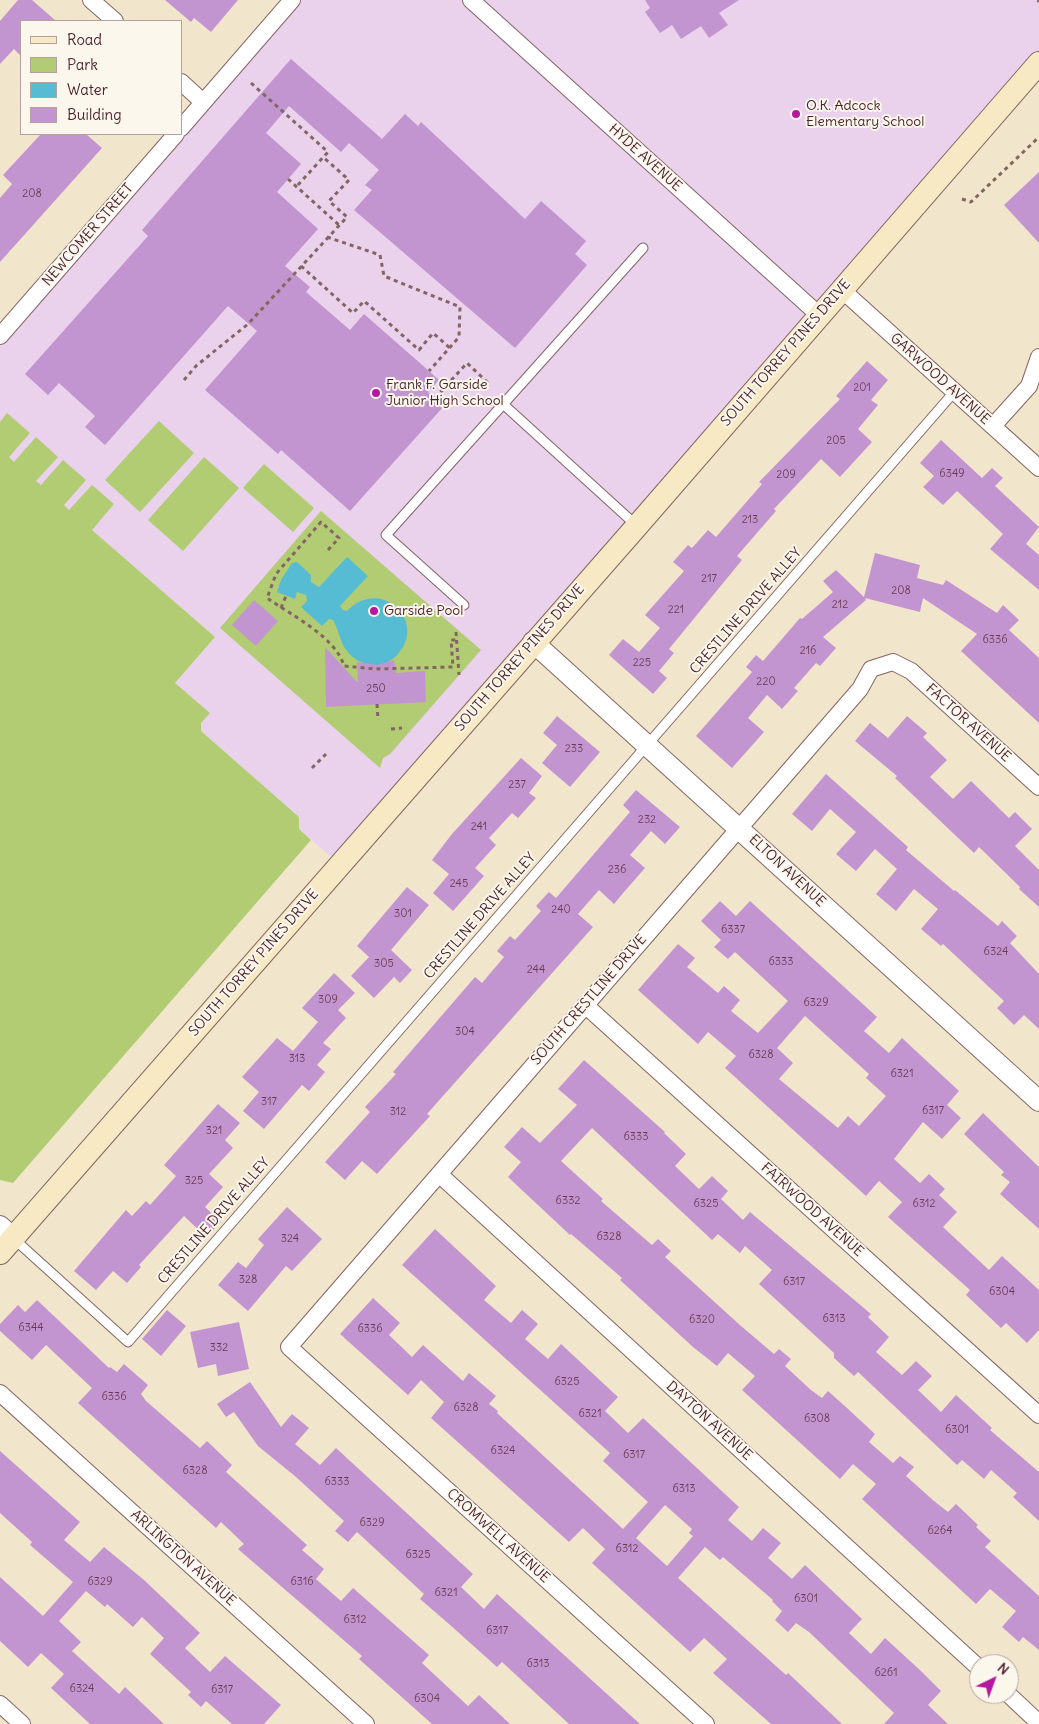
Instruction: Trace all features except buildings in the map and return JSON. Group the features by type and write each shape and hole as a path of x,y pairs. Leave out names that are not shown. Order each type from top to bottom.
{"main road":[{"name":"SOUTH TORREY PINES DRIVE","path":"4,1239 637,526 1039,63"}],"street":[{"path":"91,0 113,20"},
{"path":"182,127 292,0"},
{"name":"HYDE AVENUE","path":"471,0 819,315"},
{"path":"182,83 203,102"},
{"name":"NEWCOMER STREET","path":"0,336 175,135"},
{"name":"GARWOOD AVENUE","path":"841,289 1039,468"},
{"path":"993,426 1029,386 1039,357"},
{"name":"ELTON AVENUE","path":"534,642 1039,1101"},
{"name":"FACTOR AVENUE","path":"893,662 911,671 1039,787"},
{"name":"SOUTH CRESTLINE DRIVE","path":"290,1347 738,826 860,689 871,669 893,662"},
{"name":"FAIRWOOD AVENUE","path":"585,1005 1039,1415"},
{"name":"DAYTON AVENUE","path":"439,1174 969,1659"},
{"name":"CROMWELL AVENUE","path":"290,1347 706,1724"},
{"name":"ARLINGTON AVENUE","path":"0,1393 366,1724"},
{"path":"0,1704 22,1724"},
{"path":"1019,1704 1039,1723"}],"lane":[{"path":"464,605 386,535 643,248"},
{"name":"CRESTLINE DRIVE ALLEY","path":"4,1239 128,1342 955,391"},
{"path":"503,404 637,526"}],"path":[{"path":"251,83 328,152 296,187"},
{"path":"962,199 971,202 1039,137"},
{"path":"184,380 196,366 248,324 347,217 329,201 349,180 323,157"},
{"path":"288,179 339,225"},
{"path":"328,237 380,255 384,276 460,307 459,337 429,371"},
{"path":"301,266 354,312 364,301 419,350 433,333 450,348"},
{"path":"435,398 467,363 488,383"},
{"path":"328,550 339,538 321,522 276,574 266,598 331,642 341,656 344,666 375,669 453,667 451,640 457,640"},
{"path":"281,608 286,596"},
{"path":"456,632 459,675"},
{"path":"375,669 375,674"},
{"path":"377,704 378,720"},
{"path":"391,729 402,728"},
{"path":"312,768 326,754"}],"shaded area":[{"name":"Frank F. Garside Junior High School","path":"292,0 1039,0 1039,63 340,865 299,829 299,817 201,731 201,723 209,713 175,683 215,637 0,450 0,336 175,135 182,135 182,127"}],"green space":[{"path":"7,413 30,433 9,457 14,462 36,437 58,457 36,481 41,485 63,460 86,480 64,505 69,510 92,485 114,504 92,530 215,637 175,683 210,713 201,723 201,731 299,817 299,829 311,840 13,1183 0,1180 0,422"},
{"path":"159,421 194,453 140,512 105,480"},
{"path":"204,457 239,488 183,551 148,520"},
{"path":"264,464 314,508 293,532 243,488"},
{"path":"321,511 481,650 390,754 383,758 380,768 220,628"}],"water":[{"name":"Garside Pool","path":"347,557 368,576 340,606 343,610 347,611 360,601 373,598 386,601 396,607 404,617 407,628 406,641 396,656 383,664 369,664 353,657 345,648 333,620 329,619 322,626 301,607 307,601 306,595 297,592 295,599 277,592 281,580 292,563 297,562 311,575 311,582 319,587"}],"place":[{"name":"O.K. Adcock Elementary School","path":"796,114"},
{"name":"Frank F. Garside Junior High School","path":"376,393"},
{"name":"Garside Pool","path":"374,611"}]}
